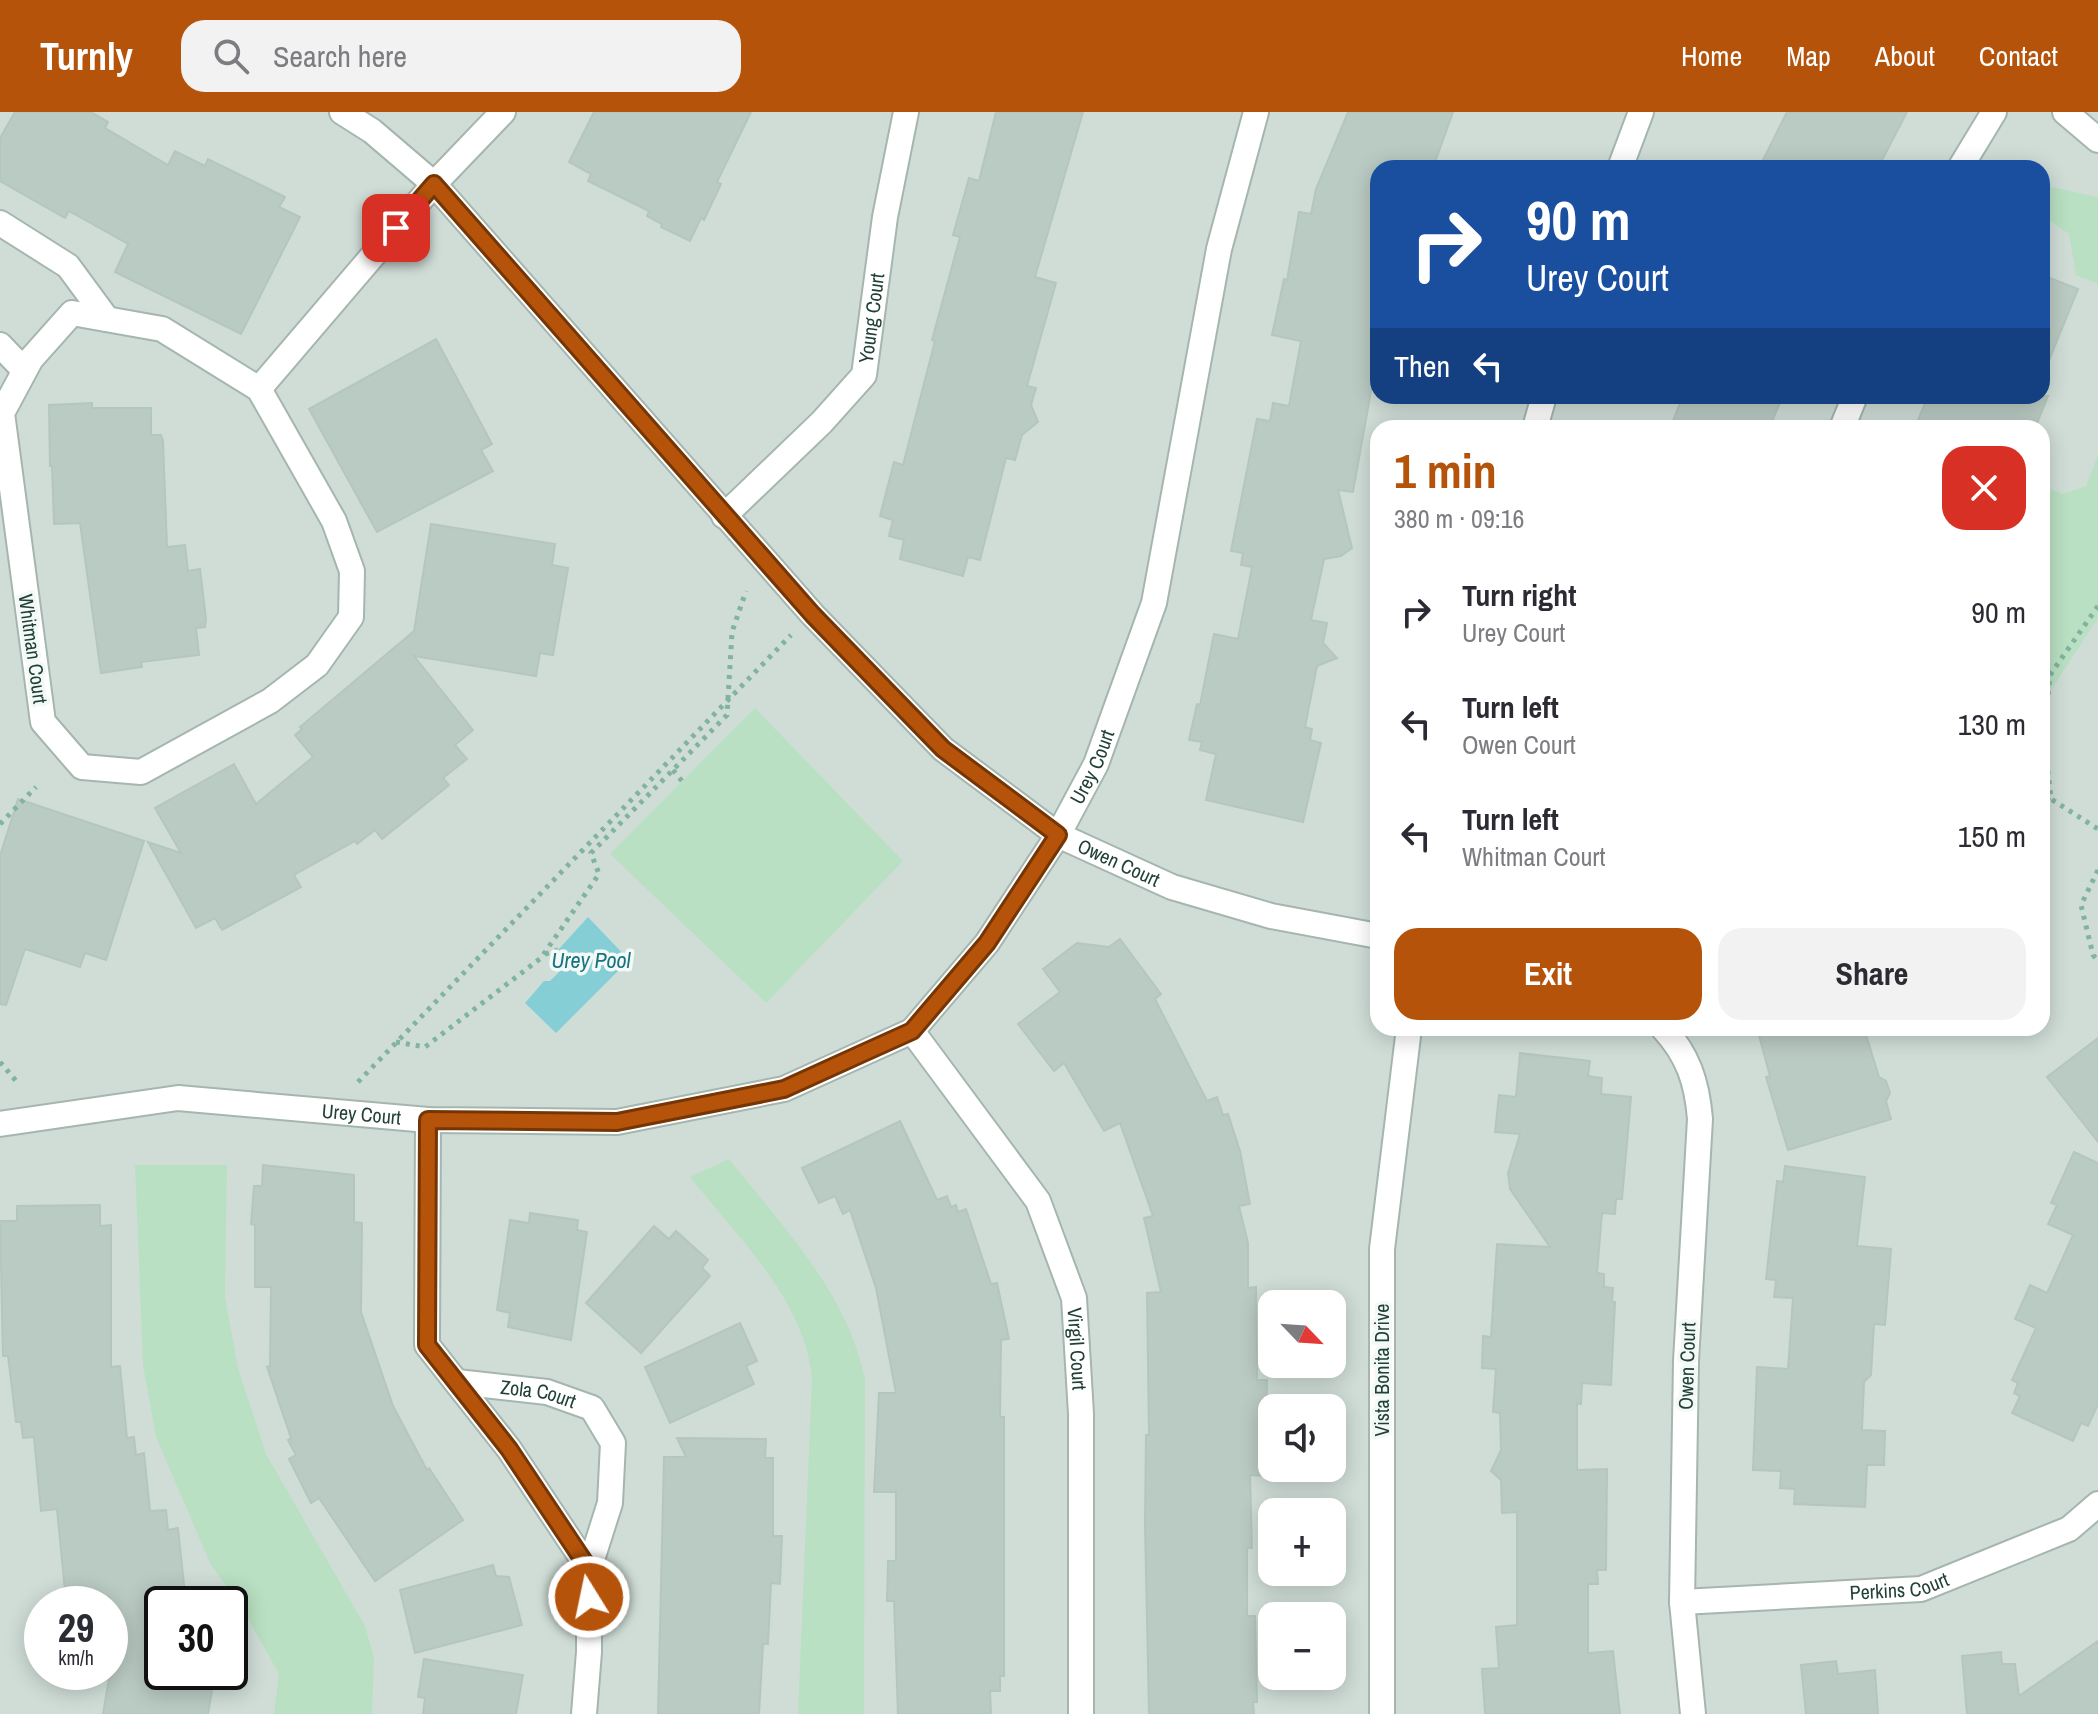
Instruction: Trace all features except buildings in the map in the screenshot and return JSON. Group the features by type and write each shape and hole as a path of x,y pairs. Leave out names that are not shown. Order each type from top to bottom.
{"street":[{"name":"Owen Court","path":"342,112 372,131 434,184 537,297 813,615 943,749 1058,835 1172,887 1220,903 1370,934"},
{"path":"259,389 434,184 503,112"},
{"name":"Young Court","path":"724,516 822,422 864,375 885,217 906,112"},
{"name":"Urey Court","path":"0,1124 178,1098 428,1120 617,1122 784,1089 912,1031 987,943 1058,835 1096,764 1154,603 1219,249 1256,112"},
{"path":"1623,160 1641,112"},
{"path":"1965,160 1994,112"},
{"path":"2065,112 2098,140"},
{"path":"0,223 68,266 107,319"},
{"name":"Whitman Court","path":"72,313 162,329 259,389 334,521 352,571 351,617 317,665 270,701 141,772 82,767 43,722 2,413 24,370 72,313"},
{"path":"0,345 24,370"},
{"name":"Virgil Court","path":"912,1031 1038,1201 1074,1298 1081,1414 1081,1714"},
{"name":"Vista Bonita Drive","path":"1382,1714 1382,1249 1408,1036"},
{"name":"Owen Court","path":"1670,1036 1681,1048 1697,1084 1700,1119 1686,1361 1682,1602 1693,1714"},
{"name":"Zola Court","path":"428,1120 427,1345 509,1449 589,1569"},
{"name":"Zola Court","path":"457,1382 547,1392 592,1408 613,1443 610,1503 589,1569 589,1652 584,1714"},
{"name":"Perkins Court","path":"1682,1602 1921,1589 2069,1529 2098,1504"}],"path":[{"path":"396,1042 425,1047 544,954 599,874 591,853 727,715 732,632 746,591"},
{"path":"2050,675 2098,606"},
{"path":"330,1112 813,615"},
{"path":"673,770 682,781"},
{"path":"0,824 36,787"},
{"path":"2050,790 2051,799 2098,829"},
{"path":"2098,870 2081,905 2093,955 2098,961"},
{"path":"544,954 558,950"},
{"path":"0,1062 17,1082"}],"shaded area":[{"path":"0,112 2098,112 2098,1714 0,1714"}],"green space":[{"path":"2050,187 2098,197 2098,284 2076,275 2069,234 2050,221"},
{"path":"2098,455 2098,618 2050,692 2050,489 2063,494 2086,486"},
{"path":"755,708 903,861 766,1003 610,854"},
{"path":"729,1159 791,1236 828,1289 844,1317 865,1379 864,1714 798,1714 812,1378 806,1349 783,1296 748,1247 690,1177"},
{"path":"135,1165 227,1165 225,1297 238,1368 266,1454 365,1626 374,1658 372,1714 274,1714 279,1674 248,1619 248,1586 226,1586 211,1565 156,1437 143,1365"}],"water":[{"name":"Urey Pool","path":"588,917 629,960 556,1033 525,1003 544,981 550,981 565,966 565,957 558,950"}],"route":[{"path":"396,228 434,184 537,297 813,615 943,749 1058,835 987,943 912,1031 784,1089 617,1122 428,1120 427,1345 509,1449 589,1569 589,1597"}]}
